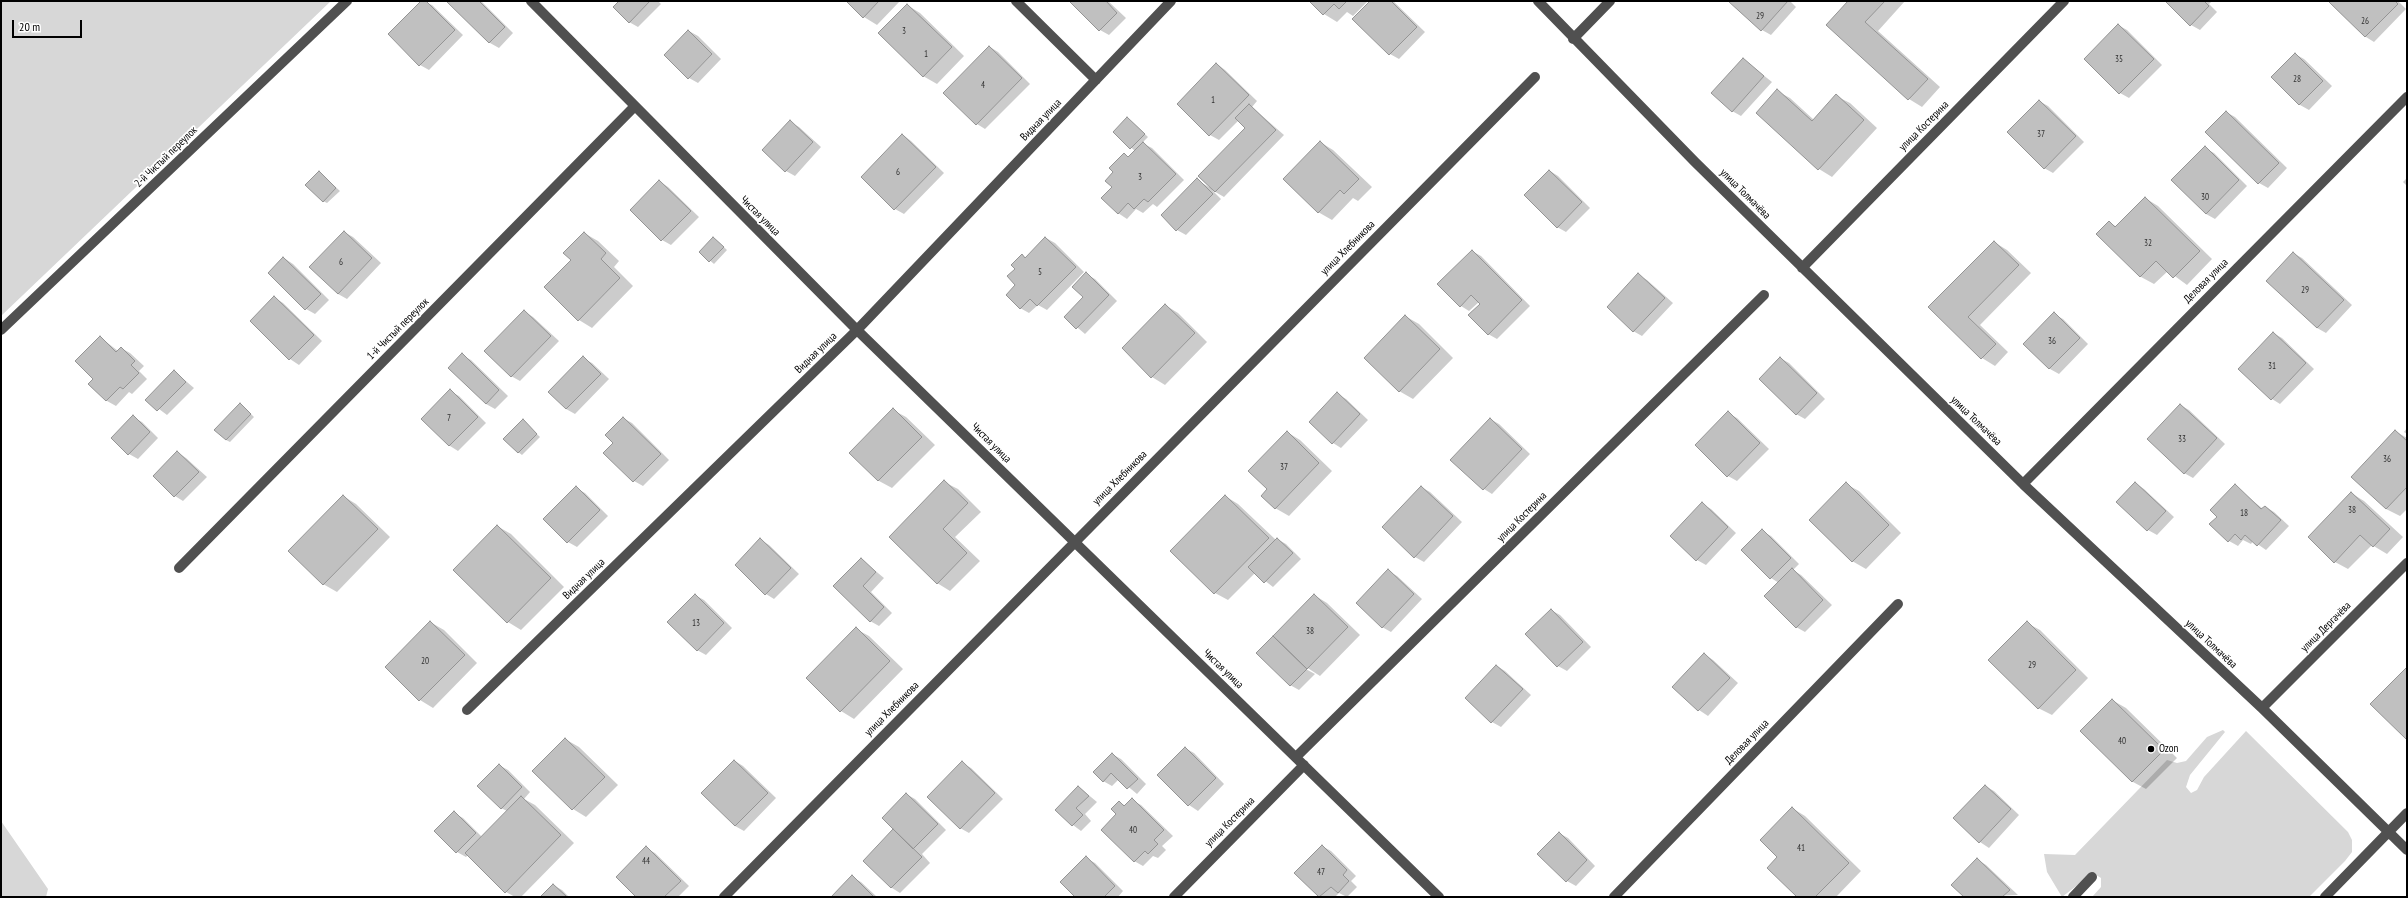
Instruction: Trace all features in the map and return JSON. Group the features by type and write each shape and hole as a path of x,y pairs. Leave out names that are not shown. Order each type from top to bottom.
{"street":[{"name":"2-й Чистый переулок","path":"1,330 347,1"},
{"name":"Чистая улица","path":"531,1 634,107 857,330 1440,897"},
{"path":"1016,1 1096,80"},
{"name":"Видная улица","path":"467,710 857,330 1171,1"},
{"name":"улица Толмачёва","path":"1538,1 1573,39 1802,268 2023,484 2262,708 2407,850"},
{"path":"1573,39 1610,1"},
{"name":"улица Костерина","path":"1802,268 2064,1"},
{"name":"улица Хлебникова","path":"724,897 1074,541 1535,77"},
{"name":"Деловая улица","path":"2023,484 2407,97"},
{"name":"1-й Чистый переулок","path":"179,568 634,107"},
{"name":"улица Костерина","path":"1296,757 1764,295"},
{"name":"улица Дергачёва","path":"2262,708 2407,563"},
{"name":"Деловая улица","path":"1614,897 1898,604"},
{"name":"улица Костерина","path":"1174,897 1304,765"},
{"path":"2325,897 2407,813"},
{"path":"2073,897 2092,877"}],"shaded area":[{"path":"1,1 331,1 1,316"},
{"path":"2223,730 2225,732 2190,775 2186,787 2191,793 2197,790 2204,777 2246,731 2348,832 2352,840 2352,852 2345,861 2309,897 2092,897 2101,887 2101,878 2093,873 2062,897 2047,872 2044,854 2075,855 2167,760 2177,763 2186,761 2207,737"},
{"path":"1,821 48,889 46,897 1,897"}],"building":[{"path":"421,1 426,1 455,30 419,66 388,34"},
{"path":"446,1 479,1 505,27 489,43"},
{"path":"619,1 650,1 629,23 613,7"},
{"path":"846,1 879,1 863,18"},
{"path":"1069,1 1106,1 1117,13 1099,31"},
{"path":"1309,1 1347,1 1339,9 1334,4 1323,15"},
{"path":"1370,1 1391,1 1417,27 1389,55 1352,19"},
{"path":"1728,1 1788,1 1761,31"},
{"path":"1848,1 1885,1 1865,22 1928,79 1908,100 1826,25"},
{"path":"2165,1 2204,1 2209,6 2190,26"},
{"path":"2328,1 2395,1 2398,4 2365,37"},
{"path":"907,4 952,47 923,77 878,33"},
{"path":"2118,24 2154,59 2119,94 2084,59"},
{"path":"688,30 712,54 688,79 664,55"},
{"path":"989,46 1022,78 976,125 943,93"},
{"path":"2295,53 2323,81 2299,105 2271,77"},
{"path":"1743,58 1764,76 1732,112 1711,93"},
{"path":"1216,63 1249,95 1209,136 1177,104"},
{"path":"1777,89 1812,121 1836,94 1864,120 1818,170 1756,113"},
{"path":"2039,100 2076,136 2044,169 2007,132"},
{"path":"1249,104 1276,130 1215,192 1198,176 1245,128 1235,118"},
{"path":"2226,111 2279,163 2258,184 2205,132"},
{"path":"1127,117 1145,134 1130,149 1113,132"},
{"path":"790,120 813,142 785,172 762,150"},
{"path":"902,134 936,167 894,210 861,177"},
{"path":"1320,141 1359,179 1344,194 1340,190 1318,213 1283,179"},
{"path":"1143,142 1176,174 1148,202 1144,199 1134,209 1128,203 1118,214 1101,198 1112,187 1105,181 1113,172 1109,168 1124,153 1128,157"},
{"path":"2205,146 2239,180 2206,214 2171,180"},
{"path":"1549,170 1582,202 1557,228 1524,195"},
{"path":"319,171 336,188 323,202 305,185"},
{"path":"1197,178 1213,194 1176,231 1161,215"},
{"path":"659,180 691,211 661,241 630,210"},
{"path":"2145,197 2200,251 2173,278 2156,261 2140,277 2096,234 2109,221 2115,227"},
{"path":"344,231 372,258 338,294 309,267"},
{"path":"584,232 606,253 601,259 620,278 578,321 544,287 571,260 563,253"},
{"path":"713,237 724,247 709,262 699,252"},
{"path":"1045,237 1076,267 1037,306 1030,299 1020,309 1006,295 1015,285 1007,276 1015,269 1011,265 1022,254 1025,258"},
{"path":"1994,241 2019,265 1968,317 1996,344 1981,359 1928,307"},
{"path":"1472,250 1522,300 1488,335 1468,315 1480,304 1471,295 1460,307 1437,284"},
{"path":"2293,252 2344,300 2317,328 2266,281"},
{"path":"283,257 321,294 305,310 268,273"},
{"path":"1086,272 1109,295 1076,329 1064,317 1083,297 1072,287"},
{"path":"1638,273 1665,298 1633,332 1607,307"},
{"path":"274,296 314,335 289,360 250,321"},
{"path":"1165,304 1195,333 1151,378 1122,348"},
{"path":"524,310 551,336 511,377 484,351"},
{"path":"2054,312 2080,338 2049,369 2023,344"},
{"path":"1405,315 1440,349 1399,392 1364,358"},
{"path":"2273,332 2306,363 2271,400 2238,369"},
{"path":"100,336 116,352 121,347 135,361 131,365 139,373 123,389 120,387 106,401 88,384 93,379 75,361"},
{"path":"462,353 499,390 486,404 448,368"},
{"path":"583,356 601,374 566,409 548,392"},
{"path":"1780,357 1817,393 1796,415 1759,379"},
{"path":"174,370 186,382 157,411 145,400"},
{"path":"450,389 478,417 449,446 421,419"},
{"path":"1337,392 1360,414 1332,444 1309,422"},
{"path":"240,403 251,414 226,440 214,430"},
{"path":"2180,404 2217,438 2184,474 2147,439"},
{"path":"893,408 922,437 878,481 849,453"},
{"path":"1728,411 1760,443 1727,477 1695,445"},
{"path":"133,415 150,432 128,455 111,438"},
{"path":"623,417 661,454 633,482 603,453 613,443 605,435"},
{"path":"1490,418 1522,449 1483,490 1450,460"},
{"path":"523,419 537,434 518,453 503,439"},
{"path":"2395,430 2407,441 2407,487 2386,509 2351,477"},
{"path":"1287,431 1319,463 1275,509 1261,496 1267,489 1248,471"},
{"path":"177,451 199,472 174,497 153,476"},
{"path":"944,480 968,503 943,529 967,553 937,584 889,537"},
{"path":"1846,482 1889,525 1852,562 1809,520"},
{"path":"2135,482 2166,511 2147,531 2116,502"},
{"path":"2235,484 2261,509 2265,506 2281,520 2257,546 2245,535 2241,540 2235,534 2228,542 2209,524 2217,517 2210,510"},
{"path":"576,486 600,510 567,543 543,519"},
{"path":"1421,486 1453,516 1414,558 1382,527"},
{"path":"2351,492 2390,529 2373,547 2360,535 2334,563 2308,537"},
{"path":"343,495 378,529 323,585 288,551"},
{"path":"1225,495 1269,538 1214,594 1170,551"},
{"path":"1702,502 1728,527 1696,561 1670,536"},
{"path":"497,525 551,578 507,623 453,570"},
{"path":"1762,529 1791,558 1770,579 1741,550"},
{"path":"760,538 791,568 765,595 735,565"},
{"path":"1277,538 1293,553 1264,583 1248,567"},
{"path":"861,558 876,572 863,586 884,607 870,622 833,586"},
{"path":"1792,568 1823,600 1796,628 1764,596"},
{"path":"1388,569 1414,594 1382,628 1356,603"},
{"path":"695,594 724,623 697,651 667,622"},
{"path":"1314,594 1348,627 1307,669 1273,636"},
{"path":"1551,609 1583,642 1557,667 1525,634"},
{"path":"430,621 465,655 419,701 385,667"},
{"path":"2027,621 2076,670 2038,709 1988,660"},
{"path":"856,627 890,661 840,712 806,678"},
{"path":"1273,636 1307,669 1290,686 1256,653"},
{"path":"1704,653 1730,678 1698,711 1672,687"},
{"path":"1496,665 1523,689 1491,723 1465,698"},
{"path":"2407,667 2407,738 2406,739 2370,704"},
{"path":"2112,699 2164,750 2132,782 2080,731"},
{"path":"565,738 605,777 572,810 532,771"},
{"path":"1185,747 1216,778 1188,806 1157,775"},
{"path":"1112,753 1138,779 1127,789 1111,773 1103,782 1093,772"},
{"path":"734,760 768,793 735,826 701,793"},
{"path":"962,761 995,793 960,829 927,797"},
{"path":"499,764 522,787 501,809 477,786"},
{"path":"1985,785 2011,809 1979,843 1953,818"},
{"path":"1078,786 1089,796 1076,808 1083,815 1072,826 1055,810"},
{"path":"906,793 938,824 913,849 882,818"},
{"path":"521,796 561,835 505,893 465,853"},
{"path":"1132,798 1164,830 1154,840 1158,844 1148,854 1145,851 1134,862 1101,830 1116,814 1111,809 1119,801 1124,806"},
{"path":"1792,807 1849,863 1815,897 1797,897 1767,868 1777,857 1760,840"},
{"path":"454,811 476,833 456,853 434,831"},
{"path":"893,829 922,857 891,888 863,861"},
{"path":"1559,832 1587,860 1566,882 1537,854"},
{"path":"1322,845 1347,870 1343,875 1349,881 1338,893 1331,887 1319,897 1294,873"},
{"path":"646,846 681,881 664,897 636,897 616,877"},
{"path":"1086,856 1115,886 1104,897 1075,897 1060,882"},
{"path":"1977,858 2010,890 2002,897 1964,897 1951,885"},
{"path":"852,875 874,897 831,897"},
{"path":"553,884 567,897 540,897"}],"place":[{"name":"Ozon","path":"2151,749"}]}
